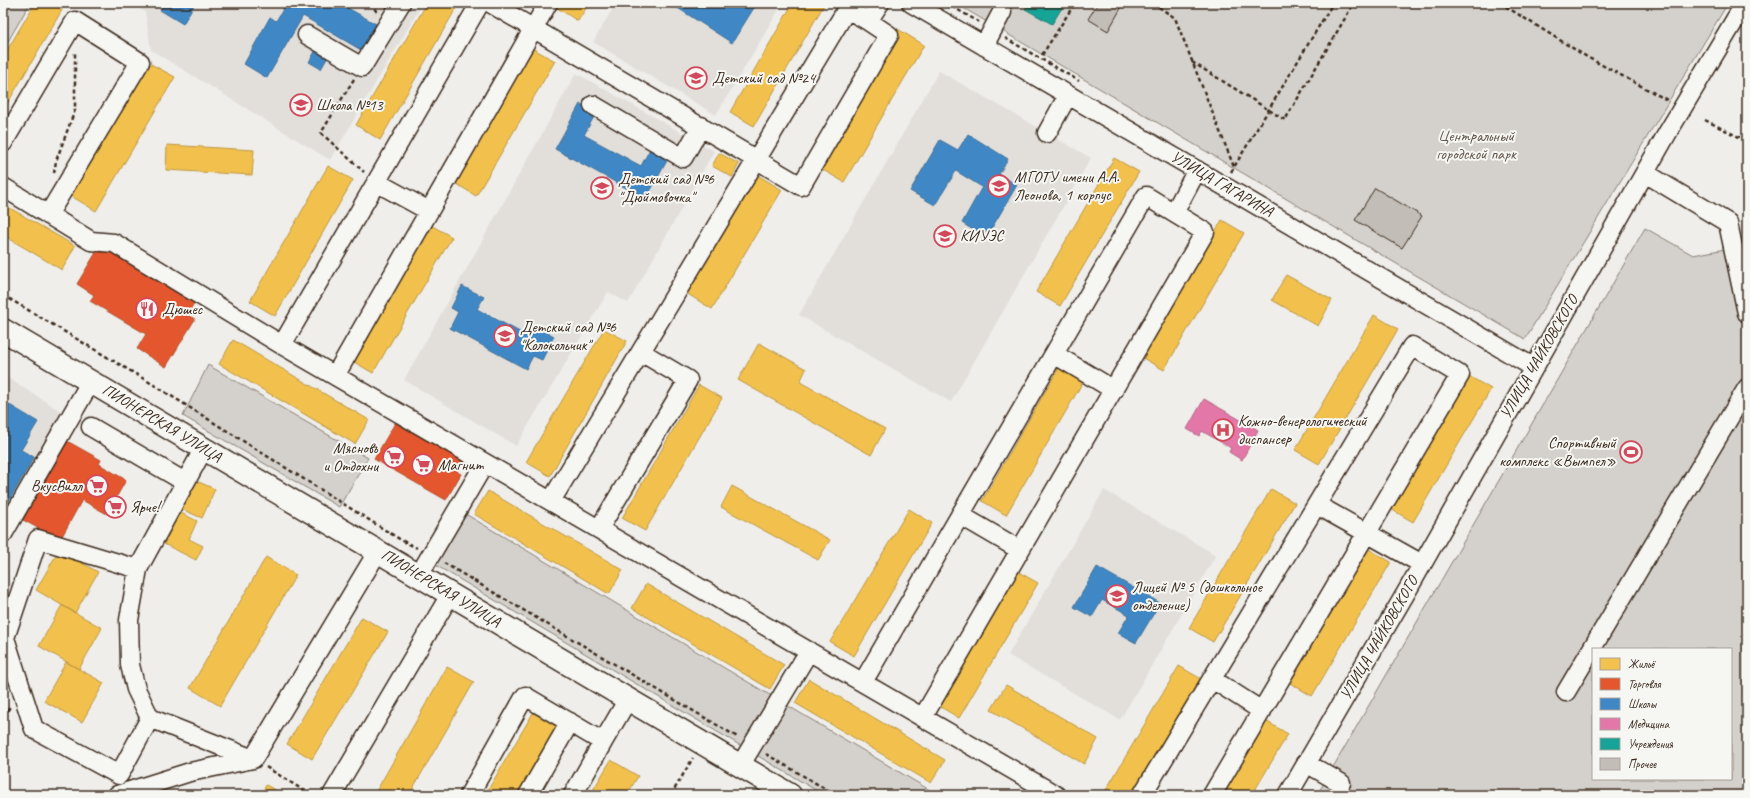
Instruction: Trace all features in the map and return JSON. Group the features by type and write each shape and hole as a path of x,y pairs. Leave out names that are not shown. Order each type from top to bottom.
{"main road":[{"name":"ПИОНЕРСКАЯ УЛИЦА","path":"3,314 80,361 91,381"},
{"name":"ПИОНЕРСКАЯ УЛИЦА","path":"3,330 790,795"}],"street":[{"path":"307,35 362,67 401,3"},
{"path":"282,344 376,182 430,103 480,3"},
{"path":"490,3 701,126 757,160 801,186 889,35 868,21 847,10 757,160 551,501"},
{"path":"335,376 548,3"},
{"path":"868,21 880,3"},
{"name":"УЛИЦА ГАГАРИНА","path":"911,3 1533,367"},
{"name":"УЛИЦА ЧАЙКОВСКОГО","path":"1288,795 1422,564 1533,367 1745,3"},
{"path":"984,46 1002,12"},
{"path":"3,143 75,21 140,62 48,215"},
{"path":"1047,133 1068,95"},
{"path":"592,105 683,158 701,126"},
{"path":"1174,213 1198,170"},
{"path":"1645,173 1728,223 1747,313"},
{"path":"376,182 429,211"},
{"path":"3,187 91,240 114,243 206,294 282,344 335,376 1056,795"},
{"path":"863,682 1146,196 1205,232 923,717"},
{"path":"1142,795 1412,346 1460,375 1212,795"},
{"path":"599,529 688,380 641,352"},
{"path":"1054,354 1114,390"},
{"path":"3,534 91,381"},
{"path":"1592,648 1747,388"},
{"path":"91,427 185,482"},
{"path":"204,448 138,569 129,620 130,665 136,688 150,718 253,759"},
{"path":"419,575 431,555 439,527 485,463"},
{"path":"1317,505 1422,564"},
{"path":"960,516 1020,550"},
{"path":"138,569 38,539 5,638 34,729 119,775 150,718"},
{"path":"117,795 190,772 253,759 378,551"},
{"path":"332,795 450,595"},
{"path":"1566,692 1592,648"},
{"path":"740,766 809,651"},
{"path":"1212,680 1262,711"},
{"path":"468,795 525,696 603,742"},
{"path":"573,795 628,699"},
{"path":"528,795 570,722"},
{"path":"1306,763 1341,783"}],"path":[{"path":"1042,55 1075,3"},
{"path":"1154,3 1175,18 1234,168"},
{"path":"1223,185 1333,3"},
{"path":"1192,62 1285,120 1354,3"},
{"path":"1500,3 1587,57 1672,103"},
{"path":"54,176 56,161 75,110 75,51"},
{"path":"362,67 321,133 376,182"},
{"path":"1705,120 1747,141"},
{"path":"3,295 156,386 401,540 431,555 836,795"},
{"path":"671,795 694,756"},
{"path":"253,759 311,795"}],"shaded area":[{"name":"Школа №13","path":"130,3 423,3 330,160 151,50 145,12"},
{"name":"Детский сад №24","path":"616,3 783,3 716,115 593,42"},
{"name":"КИУЭС","path":"939,71 1091,158 951,402 799,315"},
{"path":"576,73 714,151 628,303 608,292 516,446 404,380"},
{"path":"3,375 75,420 3,543"},
{"name":"Лицей № 5 (дошкольное отделение)","path":"1104,490 1216,555 1120,720 1008,655"}],"green space":[{"path":"6,3 30,3 3,50 3,8"},
{"name":"Центральный городской парк","path":"955,3 1728,3 1525,339"},
{"name":"Спортивный комплекс «Вымпел»","path":"1645,228 1693,255 1747,245 1747,795 1317,795"},
{"path":"208,365 368,458 339,507 183,416"},
{"path":"462,512 938,795 824,795 432,563"}],"building: Жильё":[{"path":"35,3 49,3 62,10 3,111 3,57"},
{"path":"427,3 455,3 458,5 380,140 356,125"},
{"path":"556,3 589,3 578,21 554,6"},
{"path":"793,3 825,3 754,126 730,112"},
{"path":"896,28 924,45 844,182 816,166"},
{"path":"530,47 555,61 476,196 452,181"},
{"path":"149,63 175,77 96,211 71,196"},
{"path":"167,145 254,150 252,175 166,170"},
{"path":"719,153 739,164 732,177 712,166"},
{"path":"1114,158 1139,172 1060,306 1036,292"},
{"path":"328,166 353,180 275,316 250,301"},
{"path":"756,174 782,190 712,309 686,293"},
{"path":"3,204 75,246 62,270 3,235"},
{"path":"1222,220 1244,233 1164,370 1141,357"},
{"path":"427,223 452,237 373,373 349,359"},
{"path":"1286,275 1332,300 1318,326 1272,300"},
{"path":"1374,315 1398,329 1319,464 1295,450"},
{"path":"604,329 627,341 550,476 526,462"},
{"path":"233,340 369,420 355,444 219,364"},
{"path":"759,343 806,369 800,382 885,429 871,455 738,380"},
{"path":"1060,366 1084,380 1006,515 982,501"},
{"path":"1467,375 1491,389 1413,522 1389,508"},
{"path":"699,385 722,398 645,531 622,518"},
{"path":"194,480 215,489 202,518 181,509"},
{"path":"732,486 830,540 818,560 721,507"},
{"path":"1271,489 1295,503 1213,642 1189,628"},
{"path":"488,491 623,570 609,594 474,514"},
{"path":"909,509 932,523 854,656 830,642"},
{"path":"179,512 197,521 189,539 203,546 196,560 164,544"},
{"path":"1367,548 1391,562 1312,696 1288,682"},
{"path":"59,550 98,572 75,613 36,590"},
{"path":"266,557 296,575 220,706 190,688"},
{"path":"1013,569 1038,583 959,718 934,703"},
{"path":"646,584 784,665 770,689 632,608"},
{"path":"62,605 102,628 79,669 39,646"},
{"path":"362,617 388,632 312,759 287,744"},
{"path":"66,662 104,683 82,722 44,701"},
{"path":"1179,666 1203,680 1135,795 1103,795"},
{"path":"447,667 474,682 409,795 374,795"},
{"path":"809,679 945,760 931,783 795,703"},
{"path":"1006,685 1098,739 1084,764 991,710"},
{"path":"533,713 557,727 517,795 485,795"},
{"path":"1264,720 1288,734 1252,795 1220,795"},
{"path":"611,760 638,776 627,795 590,795"},
{"path":"266,785 284,795 261,795"}],"building: Торговля":[{"name":"Дюшес","path":"100,246 194,303 187,315 195,319 166,367 137,349 146,334 90,301 94,295 77,284"},
{"name":"Магнит","path":"395,423 421,437 422,435 464,459 457,472 461,474 446,500 374,459"},
{"path":"67,441 101,460 99,464 126,480 107,514 82,500 60,540 23,520"}],"building: Школы":[{"path":"164,3 195,3 183,24 160,10"},
{"path":"280,3 339,3 376,24 361,50 303,16 267,78 244,64 270,17 276,21 285,6"},
{"path":"670,3 733,3 738,6 739,3 757,3 732,43"},
{"path":"317,48 329,55 321,69 309,62"},
{"path":"580,104 596,113 584,135 641,166 651,147 669,157 646,199 555,149"},
{"name":"МГОТУ имени А.А. Леонова, 1 корпус","path":"968,134 1008,159 999,174 1017,185 986,238 962,223 982,187 956,171 935,205 910,191 940,140 958,150"},
{"path":"462,286 484,297 477,309 529,337 535,326 554,336 542,360 533,356 526,369 450,328 458,312 451,308"},
{"path":"3,401 38,422 21,450 34,457 3,511"},
{"path":"1097,567 1160,603 1136,643 1118,633 1129,615 1102,600 1092,617 1074,607"}],"building: Медицина":[{"name":"Кожно-венерологический диспансер","path":"1204,399 1258,430 1242,460 1229,452 1231,448 1202,431 1199,436 1187,429"}],"building: Учреждения":[{"path":"1029,3 1065,3 1052,24 1025,9"}],"building: Прочее":[{"path":"1098,3 1124,3 1108,31 1088,19"},
{"path":"1375,188 1422,216 1402,248 1355,220"}],"place":[{"name":"Детский сад №24","path":"696,78"},
{"name":"Школа №13","path":"301,105"},
{"name":"МГОТУ имени А.А. Леонова, 1 корпус","path":"999,186"},
{"name":"Детский сад №6 \"Дюймовочка\"","path":"602,188"},
{"name":"КИУЭС","path":"945,236"},
{"name":"Дюшес","path":"147,309"},
{"name":"Детский сад №6 \"Колокольчик\"","path":"505,336"},
{"name":"Кожно-венерологический диспансер","path":"1223,430"},
{"name":"Спортивный комплекс «Вымпел»","path":"1631,452"},
{"name":"Мясновъ и Отдохни","path":"394,457"},
{"name":"Магнит","path":"423,465"},
{"name":"ВкусВилл","path":"97,486"},
{"name":"Ярче!","path":"115,507"},
{"name":"Лицей № 5 (дошкольное отделение)","path":"1117,596"}]}
